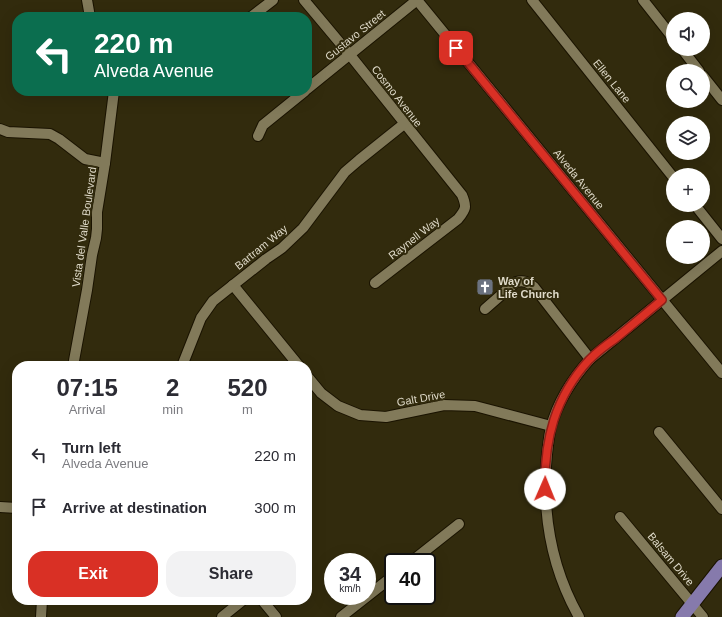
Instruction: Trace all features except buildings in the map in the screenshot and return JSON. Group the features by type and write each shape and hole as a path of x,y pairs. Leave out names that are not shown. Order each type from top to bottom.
{"main road":[{"path":"682,617 722,566"}],"street":[{"path":"87,0 89,12"},
{"path":"257,12 273,0"},
{"name":"Cosmo Avenue","path":"304,0 462,195 465,203 465,210"},
{"name":"Gustavo Street","path":"312,85 417,0"},
{"name":"Alveda Avenue","path":"417,0 722,373"},
{"name":"Ellen Lane","path":"532,0 666,169"},
{"path":"643,0 666,29"},
{"path":"687,56 694,64"},
{"path":"710,85 722,100"},
{"name":"Vista del Valle Boulevard","path":"74,361 96,238 96,212 113,96"},
{"name":"Gustavo Street","path":"258,136 263,125 299,96"},
{"name":"Bartram Way","path":"184,361 201,318 213,301 282,248 303,228 345,172 404,124"},
{"path":"0,129 8,132 50,134 85,159 104,163"},
{"name":"Raynell Way","path":"375,283 458,219 465,210"},
{"path":"701,212 722,239"},
{"path":"579,617 570,602 560,575 552,549 547,523 545,479 551,426 567,390 576,375 590,358 722,251"},
{"path":"485,309 516,282 527,282 534,287 590,358"},
{"path":"234,285 295,361"},
{"name":"Galt Drive","path":"312,382 321,393 338,406 360,415 386,416 444,404 475,406 551,426"},
{"path":"659,432 722,509"},
{"path":"0,507 12,508"},
{"name":"Balsam Drive","path":"620,517 703,617"},
{"path":"422,553 459,524"},
{"path":"341,617 384,583"},
{"path":"41,617 42,605"},
{"path":"222,617 237,605"},
{"path":"266,605 276,617"}],"place":[{"name":"Way of Life Church","path":"485,287"}],"route":[{"path":"456,48 662,300 590,358 576,375 555,414 550,429 545,489"}]}
